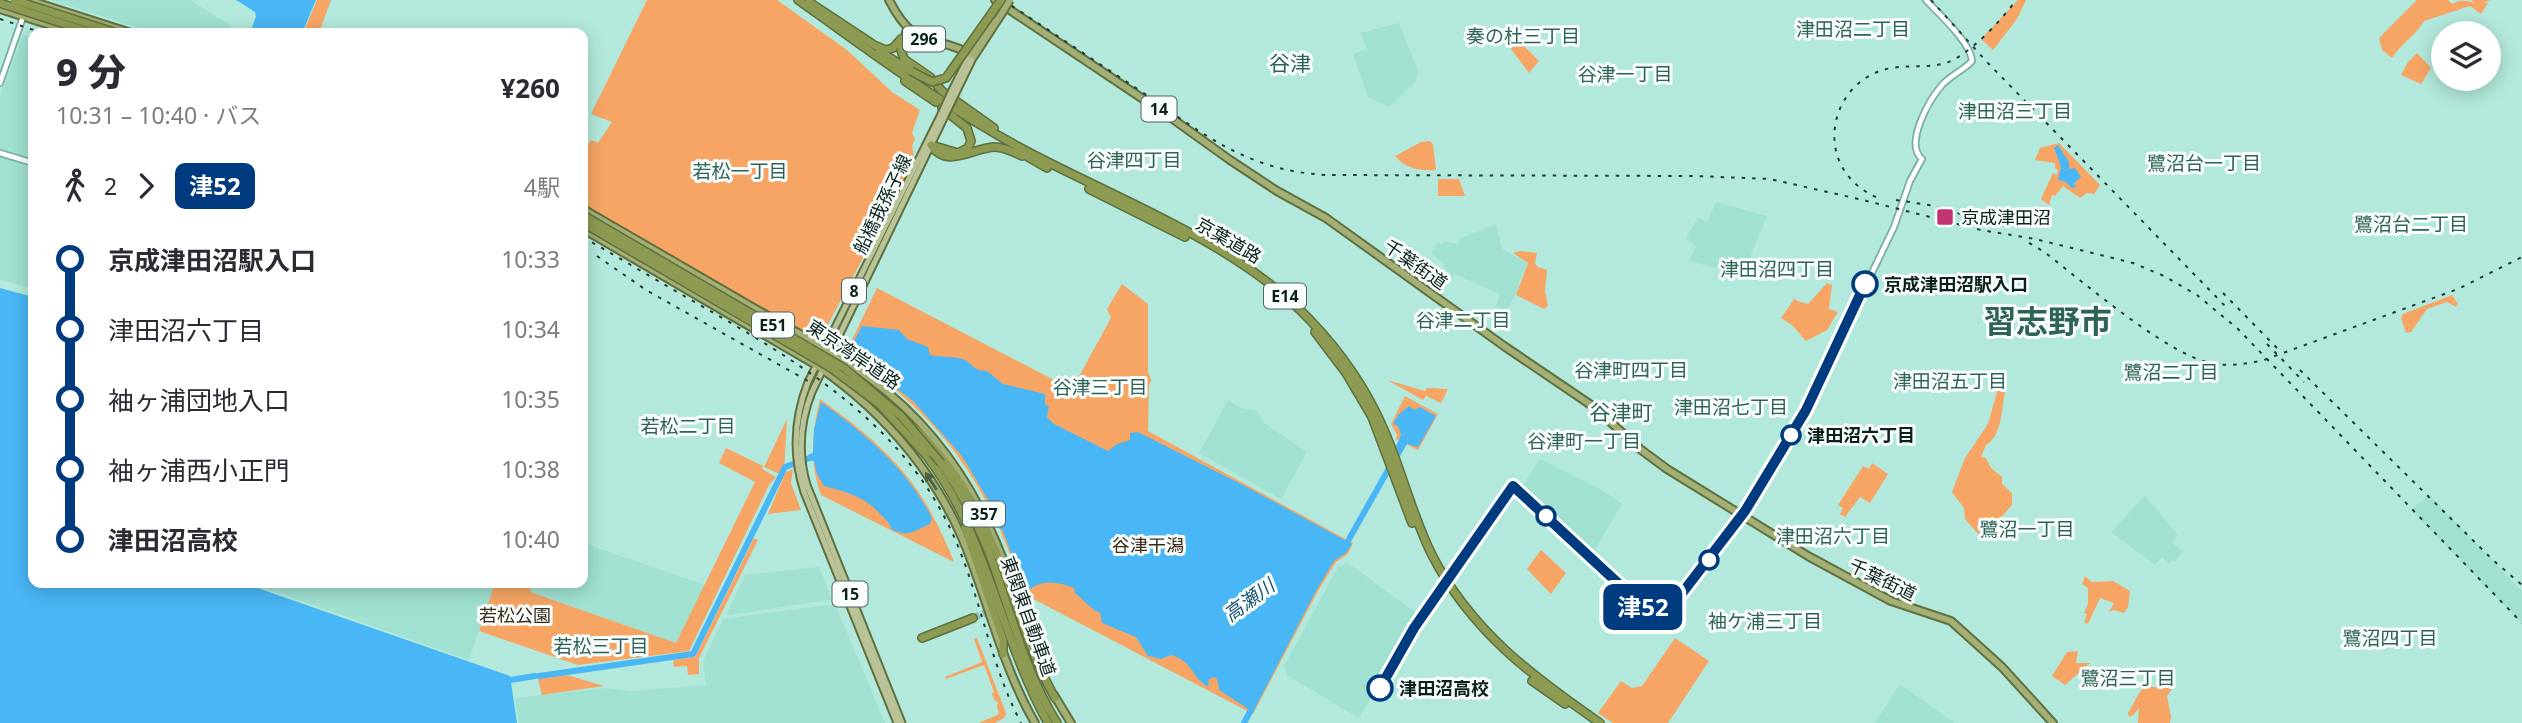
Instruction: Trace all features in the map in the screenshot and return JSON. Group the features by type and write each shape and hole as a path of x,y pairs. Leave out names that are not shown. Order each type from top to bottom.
{"highway":[{"path":"14,0 101,28"},
{"path":"29,0 116,28"},
{"name":"京葉道路","path":"790,0 978,129 1036,162 1229,261 1266,286 1289,306 1325,344 1360,395 1437,572 1479,631 1518,670 1592,723"},
{"name":"京葉道路","path":"798,0 950,106 1046,162 1232,257 1287,297 1329,340 1361,386 1384,430 1407,502 1437,564 1456,594 1482,627 1522,667 1600,723"},
{"path":"806,0 911,71 932,82 946,78 1005,0"},
{"name":"296","path":"889,0 908,29 927,41 960,48 972,55 1005,0"},
{"name":"千葉街道","path":"995,0 1277,191 1326,218 1594,407 1640,449 1667,469 1808,556 1891,601 1951,621 2003,667 2053,723"},
{"path":"0,4 76,28"},
{"path":"0,9 59,28"},
{"path":"908,29 901,50 904,59 930,77 939,89 957,103 1046,162"},
{"path":"864,40 878,48 890,50 908,29"},
{"path":"922,93 964,125 971,138 970,145 965,150 955,152 931,145"},
{"path":"931,145 953,157 999,147 1036,162"},
{"name":"東京湾岸道路","path":"588,212 827,350 871,379 923,425 973,493 993,534 1033,647 1055,698 1071,723"},
{"name":"東関東自動車道","path":"588,218 835,362 901,415 960,493 978,526 1029,669 1056,723"},
{"name":"東関東自動車道","path":"588,226 840,375 885,410 926,455 939,464 973,535 1017,660 1048,723"},
{"name":"東京湾岸道路","path":"588,232 819,364 862,400 908,447 937,490 961,536 1003,654 1035,723"},
{"path":"939,464 973,504 1004,580"},
{"path":"939,464 961,517 1003,640 1003,654"},
{"path":"992,547 1002,566 1033,656 1055,698"},
{"path":"987,607 990,603 988,596"},
{"path":"922,638 973,618"}],"main road":[{"path":"0,83 29,0"},
{"path":"1742,515 1806,410 1893,228 1910,181 1922,159 1915,147 1925,112 1943,84 1972,61 1970,52 1959,37 1926,0"},
{"name":"船橋我孫子線","path":"827,350 972,55"},
{"name":"船橋我孫子線","path":"819,364 931,145 943,115"},
{"path":"0,153 28,161"},
{"path":"784,325 797,336 819,364"},
{"path":"827,350 827,360 848,376 862,400"},
{"name":"15","path":"827,360 819,364 806,410 800,465 811,511 899,723"}],"shaded area":[{"path":"50,0 190,0 230,25 228,28 140,28"},
{"path":"1399,23 1418,71 1415,82 1390,107 1368,97 1353,54 1365,50 1368,53 1361,33"},
{"path":"23,34 28,36 28,158 0,149 0,96"},
{"path":"0,157 28,166 28,287 0,279"},
{"path":"1716,202 1767,216 1743,275 1689,261 1696,247 1686,238 1698,217 1707,222"},
{"path":"1496,224 1502,249 1527,263 1506,311 1496,306 1500,294 1455,274 1451,276 1444,263 1432,254 1437,243 1443,244 1444,241 1458,244 1459,239"},
{"path":"1228,400 1243,409 1257,411 1264,423 1307,452 1281,499 1199,453"},
{"path":"1540,459 1602,490 1622,504 1593,553 1521,488"},
{"path":"2429,494 2522,591 2522,624 2411,510"},
{"path":"2145,496 2178,535 2172,543 2183,551 2175,562 2172,560 2169,564 2162,557 2155,565 2111,532"},
{"path":"588,545 705,585 676,643 530,592 531,588 588,588"},
{"path":"1348,563 1418,614 1357,717 1287,675 1284,666 1338,567"},
{"path":"819,567 830,600 728,615 745,575"},
{"path":"264,588 493,588 469,660"},
{"path":"835,604 885,723 519,723 515,698 607,688 631,691 706,685 703,661 723,619"},
{"path":"1901,685 1955,723 1875,723"}],"green space":[{"path":"317,0 331,0 321,28 305,28"},
{"path":"647,0 777,0 847,50 892,92 920,110 912,133 915,139 912,146 914,155 903,182 823,334 812,337 588,209 588,144 591,140 598,143 612,122 591,114"},
{"path":"2018,0 2026,0 2017,19 1993,50 1981,39"},
{"path":"2417,0 2448,0 2452,4 2460,1 2474,3 2471,0 2490,0 2483,3 2488,3 2481,14 2470,6 2424,21 2392,58 2382,50 2379,38"},
{"path":"1519,41 1539,61 1529,73 1511,49"},
{"path":"2417,53 2431,68 2421,84 2401,75"},
{"path":"1430,141 1433,145 1436,170 1414,168 1395,156 1421,142"},
{"path":"2059,143 2100,185 2094,194 2087,193 2080,198 2063,186 2055,196 2052,195 2049,205 2041,199 2053,173 2057,175 2058,170 2055,163 2035,160 2040,148"},
{"path":"1438,179 1459,179 1465,196 1438,196"},
{"path":"1513,253 1537,253 1535,264 1547,270 1545,291 1548,306 1544,309 1516,295 1528,263"},
{"path":"1827,283 1832,285 1829,309 1838,312 1827,330 1806,341 1792,325 1781,318 1795,298 1808,304"},
{"name":"谷津干潟","path":"1122,284 1148,304 1148,372 1151,380 1148,431 1353,543 1348,554 1336,562 1318,591 1253,714 1024,594 995,518 958,456 910,402 846,352 877,288 1083,395 1087,388 1076,382 1111,318 1107,309"},
{"path":"2452,295 2458,304 2456,307 2447,302 2427,309 2411,332 2406,333 2401,318 2403,314"},
{"path":"1387,380 1425,391 1427,388 1448,389 1441,403 1426,396 1423,400"},
{"path":"2000,381 2006,386 1999,427 1981,457 1986,458 1991,468 2002,477 2002,484 2012,493 2012,505 1997,522 1993,519 1978,534 1965,519 1964,508 1952,492 1965,458 1988,424"},
{"path":"1405,396 1438,414 1418,450 1396,439 1397,435 1391,424"},
{"path":"820,399 866,434 901,469 929,509 954,562 821,495 813,447"},
{"path":"787,419 784,473 793,469 791,483 801,510 768,514 784,476 764,467"},
{"name":"若松公園","path":"726,448 763,466 762,469 776,477 769,485 689,651 578,665 479,631 493,588 531,588 530,592 676,643 755,482 719,463"},
{"path":"1872,463 1888,474 1870,503 1860,497 1845,517 1840,514 1843,508 1838,505 1863,466 1869,469"},
{"path":"754,538 758,540 699,658 699,674 688,675 687,666 674,667 673,660 695,657"},
{"path":"1541,550 1566,573 1551,594 1527,569"},
{"path":"2085,576 2092,582 2113,581 2130,591 2128,607 2124,613 2114,610 2109,612 2114,603 2100,598 2088,624 2084,622 2088,604 2088,588 2082,584"},
{"path":"977,638 1006,713 1004,718 995,723 979,723 999,714 998,702 994,700 994,692 984,665 946,679 945,677 982,662 974,639"},
{"path":"1675,638 1709,661 1668,723 1613,723 1598,713 1621,681 1632,688 1642,686"},
{"path":"2078,651 2076,663 2090,663 2065,685 2052,676 2067,652"},
{"path":"567,675 604,686 542,695 538,679"},
{"path":"2174,682 2167,696 2170,723 2138,723 2139,708 2129,717 2128,713 2145,686 2164,688"}],"water":[{"path":"236,0 316,0 304,28 252,28 255,12"},
{"path":"2058,145 2069,162 2069,169 2075,168 2081,177 2074,183 2076,187 2072,188 2066,182 2058,180 2061,167 2054,148"},
{"path":"0,288 28,296 28,588 257,588 510,676 517,723 0,723"},
{"name":"谷津干潟","path":"862,326 899,330 907,339 928,347 930,355 963,359 978,369 987,371 1003,384 1045,394 1045,405 1049,406 1047,417 1054,424 1108,451 1117,444 1130,440 1130,433 1138,432 1352,544 1346,553 1334,561 1316,591 1253,712 1219,690 1215,677 1209,679 1208,687 1184,661 1171,655 1161,659 1148,656 1136,637 1102,623 1100,613 1075,593 1074,588 1049,582 1026,592 996,513 962,456 913,401 848,352"},
{"path":"821,402 854,427 898,468 922,500 932,518 930,524 911,532 897,532 863,500 824,486 814,461 808,460 808,455 813,453 814,429"},
{"path":"1409,406 1415,410 1420,407 1436,416 1418,447 1407,444 1399,458 1395,448 1401,435 1398,426 1393,424 1398,415"}],"waterway":[{"name":"高瀬川","path":"539,676 693,654 785,467 815,456"},
{"name":"高瀬川","path":"1344,548 1392,463"},
{"name":"高瀬川","path":"997,524 1008,529"},
{"name":"高瀬川","path":"504,681 535,676"},
{"path":"1244,723 1251,710 1250,706"}],"tunnel":[{"path":"973,618 992,610"}],"railway":[{"path":"1003,0 1203,134 1272,166 1327,175 1695,176 1770,179 1981,230 2035,239 2133,263 2164,276 2197,295 2238,329 2522,623"},
{"path":"1931,0 1986,61 2227,308"},
{"path":"1876,197 1849,177 1837,154 1837,118 1848,94 1867,77 1879,71 1939,64 1955,59 1988,32 2016,0"},
{"path":"0,19 28,28"},
{"path":"1896,200 1929,205 1985,221"},
{"path":"588,240 742,329 810,373 842,397 900,452 925,484 957,544 1000,673 1021,723"},
{"path":"2029,243 2046,253 2120,311 2178,350 2195,358 2224,365 2264,360 2458,289 2522,257"},
{"path":"597,256 646,290 808,381"},
{"path":"2223,293 2277,348"},
{"path":"2267,344 2304,382"},
{"path":"2300,370 2494,561 2522,585"}],"bus line":[{"name":"津52","path":"1380,688 1414,628 1513,486 1660,622 1745,511 1806,410 1865,284"}],"place":[{"name":"京成津田沼","path":"1945,217"},
{"name":"京成津田沼駅入口","path":"1865,284"},
{"name":"津田沼六丁目","path":"1791,435"},
{"name":"津田沼高校","path":"1380,688"}],"district":[{"name":"津田沼二丁目","path":"1853,29"},
{"name":"奏の杜三丁目","path":"1523,36"},
{"name":"谷津","path":"1290,63"},
{"name":"谷津一丁目","path":"1625,74"},
{"name":"津田沼三丁目","path":"2015,111"},
{"name":"谷津四丁目","path":"1134,160"},
{"name":"鷺沼台一丁目","path":"2204,163"},
{"name":"若松一丁目","path":"740,171"},
{"name":"鷺沼台二丁目","path":"2411,224"},
{"name":"津田沼四丁目","path":"1777,269"},
{"name":"谷津二丁目","path":"1463,320"},
{"name":"習志野市","path":"2048,320"},
{"name":"谷津町四丁目","path":"1631,370"},
{"name":"鷺沼二丁目","path":"2171,372"},
{"name":"津田沼五丁目","path":"1950,381"},
{"name":"谷津三丁目","path":"1100,387"},
{"name":"津田沼七丁目","path":"1731,407"},
{"name":"谷津町","path":"1621,412"},
{"name":"若松二丁目","path":"688,426"},
{"name":"谷津町一丁目","path":"1584,441"},
{"name":"鷺沼一丁目","path":"2027,529"},
{"name":"津田沼六丁目","path":"1833,536"},
{"name":"袖ケ浦三丁目","path":"1765,621"},
{"name":"鷺沼四丁目","path":"2390,638"},
{"name":"若松三丁目","path":"601,646"},
{"name":"鷺沼三丁目","path":"2128,678"}]}
